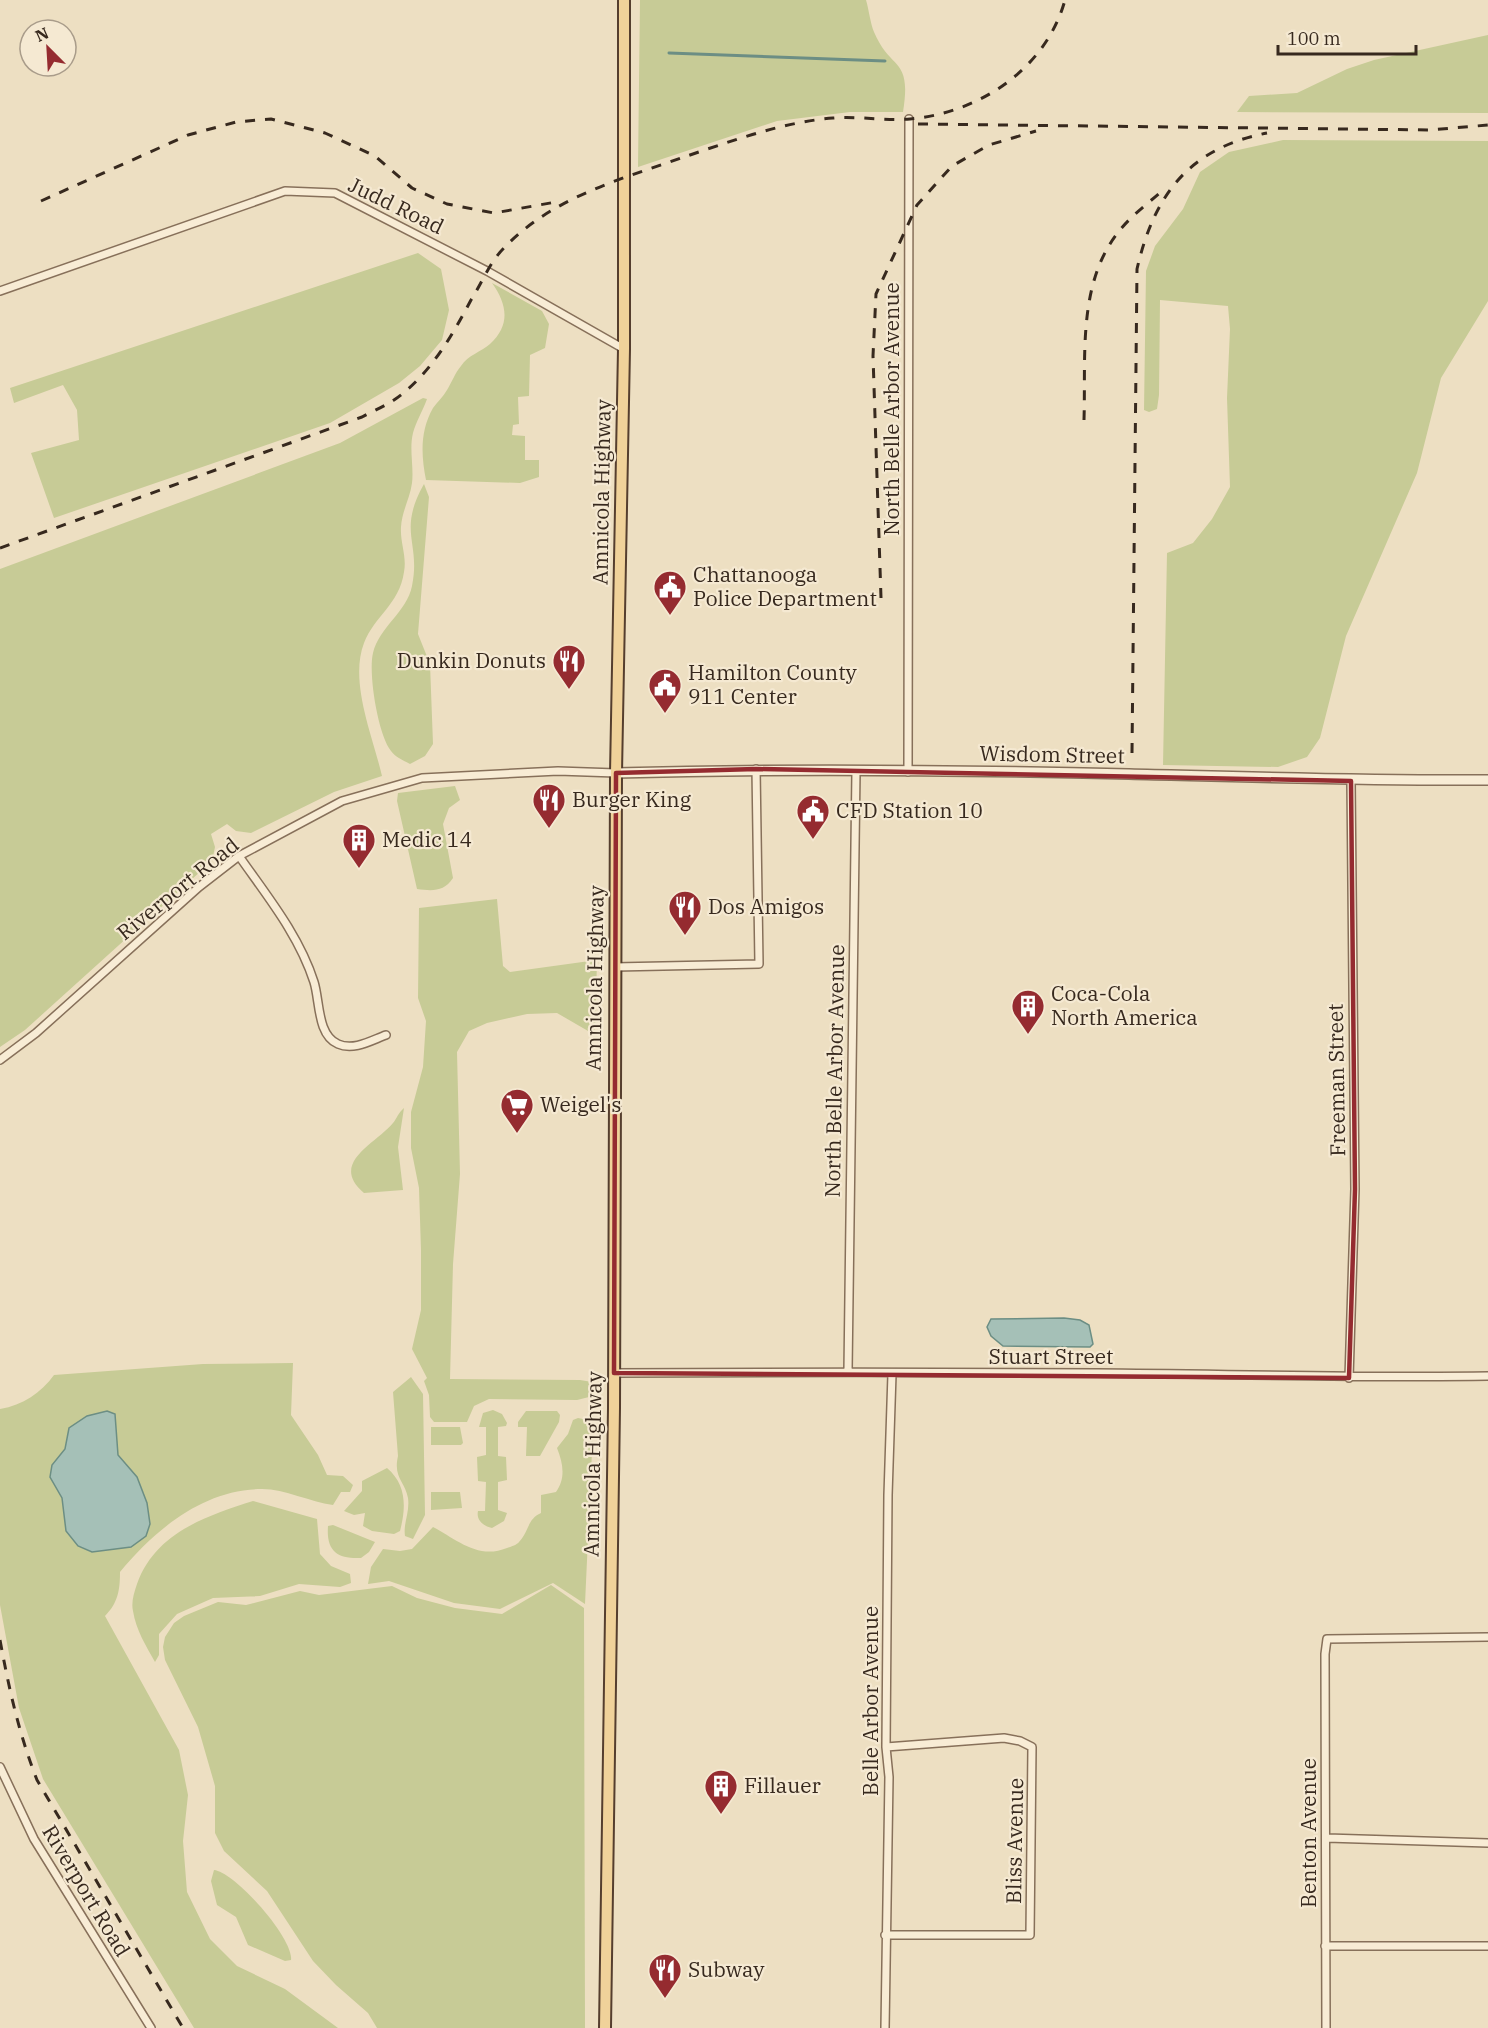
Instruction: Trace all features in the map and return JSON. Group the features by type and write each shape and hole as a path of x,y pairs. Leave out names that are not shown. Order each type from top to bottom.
{"main road":[{"name":"Amnicola Highway","path":"605,2028 614,1373 616,773 624,349 624,0"}],"street":[{"name":"North Belle Arbor Avenue","path":"908,772 909,119"},
{"name":"Judd Road","path":"0,291 247,202 285,191 316,192 335,194 389,219 487,271 624,349"},
{"name":"Wisdom Street","path":"616,773 756,769 1128,774 1352,781 1488,780"},
{"path":"615,967 759,964 756,769"},
{"name":"North Belle Arbor Avenue","path":"848,1371 856,771"},
{"name":"Riverport Road","path":"0,1060 36,1033 199,887 239,856 342,801 423,778 522,772 616,773"},
{"name":"Freeman Street","path":"1349,1378 1355,1189 1352,781"},
{"path":"239,856 295,935 314,982 324,1030 337,1044 355,1047 386,1035"},
{"name":"Stuart Street","path":"614,1373 848,1371 892,1374 1099,1373 1349,1378 1488,1376"},
{"name":"Belle Arbor Avenue","path":"885,2028 889,1777 886,1747 888,1495 892,1374"},
{"name":"Benton Avenue","path":"1326,2028 1325,1654 1327,1639 1488,1637"},
{"name":"Bliss Avenue","path":"885,1935 1030,1935 1032,1747 1020,1741 1004,1738 886,1747"},
{"name":"Riverport Road","path":"0,1767 34,1839 151,2028"},
{"path":"1327,1838 1488,1843"},
{"path":"1325,1946 1488,1946"}],"highlighted area":[{"path":"756,769 1351,781 1355,1189 1349,1378 614,1373 616,773"}],"green space":[{"path":"640,0 866,0 871,24 880,45 898,66 905,82 903,112 850,112 777,121 638,167"},
{"path":"1488,35 1488,113 1237,112 1249,96 1297,93 1347,69 1374,60"},
{"path":"1283,140 1488,141 1488,301 1441,378 1417,473 1346,636 1320,738 1307,757 1278,767 1163,765 1167,553 1193,543 1212,519 1230,487 1227,398 1230,329 1228,306 1160,300 1157,409 1149,412 1144,410 1146,271 1155,246 1183,209 1200,172 1229,152"},
{"path":"418,253 441,269 449,310 442,340 420,366 399,383 330,423 54,518 31,453 79,440 77,410 63,385 14,403 10,388"},
{"path":"492,283 542,311 549,324 545,348 530,355 529,396 518,397 519,424 513,425 512,435 525,436 525,460 539,460 539,477 520,483 426,480 423,443 426,425 433,408 464,362 497,337 504,322 505,314 501,299"},
{"path":"423,398 427,399 413,433 412,483 402,521 404,572 392,602 369,633 360,658 359,675 364,710 382,776 334,792 251,833 236,831 227,824 211,834 215,847 212,861 25,1030 0,1047 0,569 340,443"},
{"path":"424,484 429,497 418,634 430,664 433,744 425,756 410,764 393,753 386,743 375,704 372,662 376,644 405,604 412,586 414,558 411,536 412,514"},
{"path":"455,786 460,800 449,808 443,824 453,878 446,886 437,890 417,889 397,801 398,793"},
{"path":"497,899 503,966 510,972 597,960 595,1035 557,1013 527,1014 487,1023 469,1031 457,1052 460,1174 453,1264 450,1379 580,1380 592,1382 595,1392 589,1397 577,1400 489,1399 474,1406 467,1422 434,1422 430,1417 429,1395 424,1381 427,1378 412,1349 421,1310 421,1250 419,1188 411,1148 411,1112 423,1067 426,1021 418,998 419,908"},
{"path":"404,1108 398,1147 403,1190 364,1193 354,1182 351,1172 353,1163 367,1146 386,1131"},
{"path":"293,1363 291,1415 318,1455 327,1475 343,1476 353,1485 350,1492 341,1492 333,1505 280,1491 262,1489 240,1491 200,1504 165,1527 120,1572 117,1596 105,1616 179,1750 188,1795 183,1841 187,1892 210,1939 237,1966 285,1989 338,2028 194,2028 43,1779 19,1708 0,1605 0,1409 16,1405 31,1397 54,1375 203,1364"},
{"path":"411,1377 423,1394 425,1515 413,1539 405,1536 408,1498 397,1469 393,1392"},
{"path":"493,1410 502,1414 507,1423 506,1426 498,1427 498,1456 506,1457 507,1480 498,1482 498,1510 507,1513 504,1521 492,1528 483,1524 478,1517 478,1511 485,1511 486,1482 478,1481 477,1457 486,1455 486,1427 479,1427 483,1413"},
{"path":"526,1411 557,1411 560,1415 559,1422 540,1456 526,1456 527,1427 518,1427 518,1422"},
{"path":"578,1418 588,1420 593,1429 585,1604 553,1583 500,1609 454,1603 389,1581 368,1584 371,1567 383,1549 400,1551 412,1549 433,1527 477,1550 496,1551 518,1543 533,1519 541,1513 541,1495 556,1492 559,1487 563,1470 557,1448 568,1434 573,1420"},
{"path":"431,1427 460,1427 463,1443 461,1445 431,1445"},
{"path":"387,1468 398,1482 404,1505 400,1531 394,1534 372,1531 363,1526 365,1513 354,1515 344,1511 362,1491 362,1481"},
{"path":"431,1492 460,1492 462,1508 431,1510"},
{"path":"253,1501 317,1519 320,1554 331,1566 350,1574 351,1583 340,1587 299,1584 260,1596 213,1598 177,1614 159,1634 159,1655 155,1662 139,1631 132,1608 137,1584 145,1566 169,1539 184,1529 200,1520"},
{"path":"333,1525 375,1542 369,1552 361,1558 340,1555 331,1548 329,1542 328,1526"},
{"path":"551,1585 584,1608 585,2028 377,2028 368,2013 313,1961 267,1891 224,1851 215,1833 215,1786 198,1727 165,1660 163,1647 165,1637 174,1623 184,1616 218,1602 246,1605 300,1591 319,1595 392,1586 417,1598 455,1608 502,1614"},
{"path":"214,1870 235,1882 262,1908 283,1937 291,1960 285,1961 248,1945 236,1917 217,1905 211,1881"}],"water":[{"path":"1064,1318 1080,1320 1089,1325 1093,1344 1090,1347 1003,1346 991,1336 987,1327 991,1319"},
{"path":"107,1411 115,1414 118,1455 137,1477 147,1503 150,1524 146,1536 131,1547 92,1552 78,1546 66,1531 62,1498 50,1477 52,1465 65,1449 69,1428 87,1416"}],"waterway":[{"path":"669,53 885,61"}],"railway":[{"path":"0,548 362,417 394,400 418,379 439,354 486,272 505,247 543,216 587,192 775,128 833,118 910,119 961,108 984,97 1006,83 1026,66 1042,47 1056,25 1065,0"},
{"path":"41,201 188,135 236,122 271,119 325,133 375,156 412,188 447,204 494,213 556,202"},
{"path":"918,124 1430,130 1488,125"},
{"path":"881,598 873,356 876,294 917,205 952,166 989,145 1036,131"},
{"path":"1132,753 1137,269 1154,219 1165,197 1179,179 1196,163 1216,150 1240,140 1267,133"},
{"path":"1084,420 1087,320 1090,296 1097,273 1106,250 1120,230 1164,189"},
{"path":"0,1640 15,1711 37,1780 183,2028"}],"place":[{"name":"Chattanooga Police Department","path":"670,616"},
{"name":"Dunkin Donuts","path":"569,690"},
{"name":"Hamilton County 911 Center","path":"665,714"},
{"name":"Burger King","path":"549,829"},
{"name":"CFD Station 10","path":"813,840"},
{"name":"Medic 14","path":"359,869"},
{"name":"Dos Amigos","path":"685,936"},
{"name":"Coca-Cola North America","path":"1028,1035"},
{"name":"Weigel's","path":"517,1134"},
{"name":"Fillauer","path":"721,1815"},
{"name":"Subway","path":"665,1999"}]}
